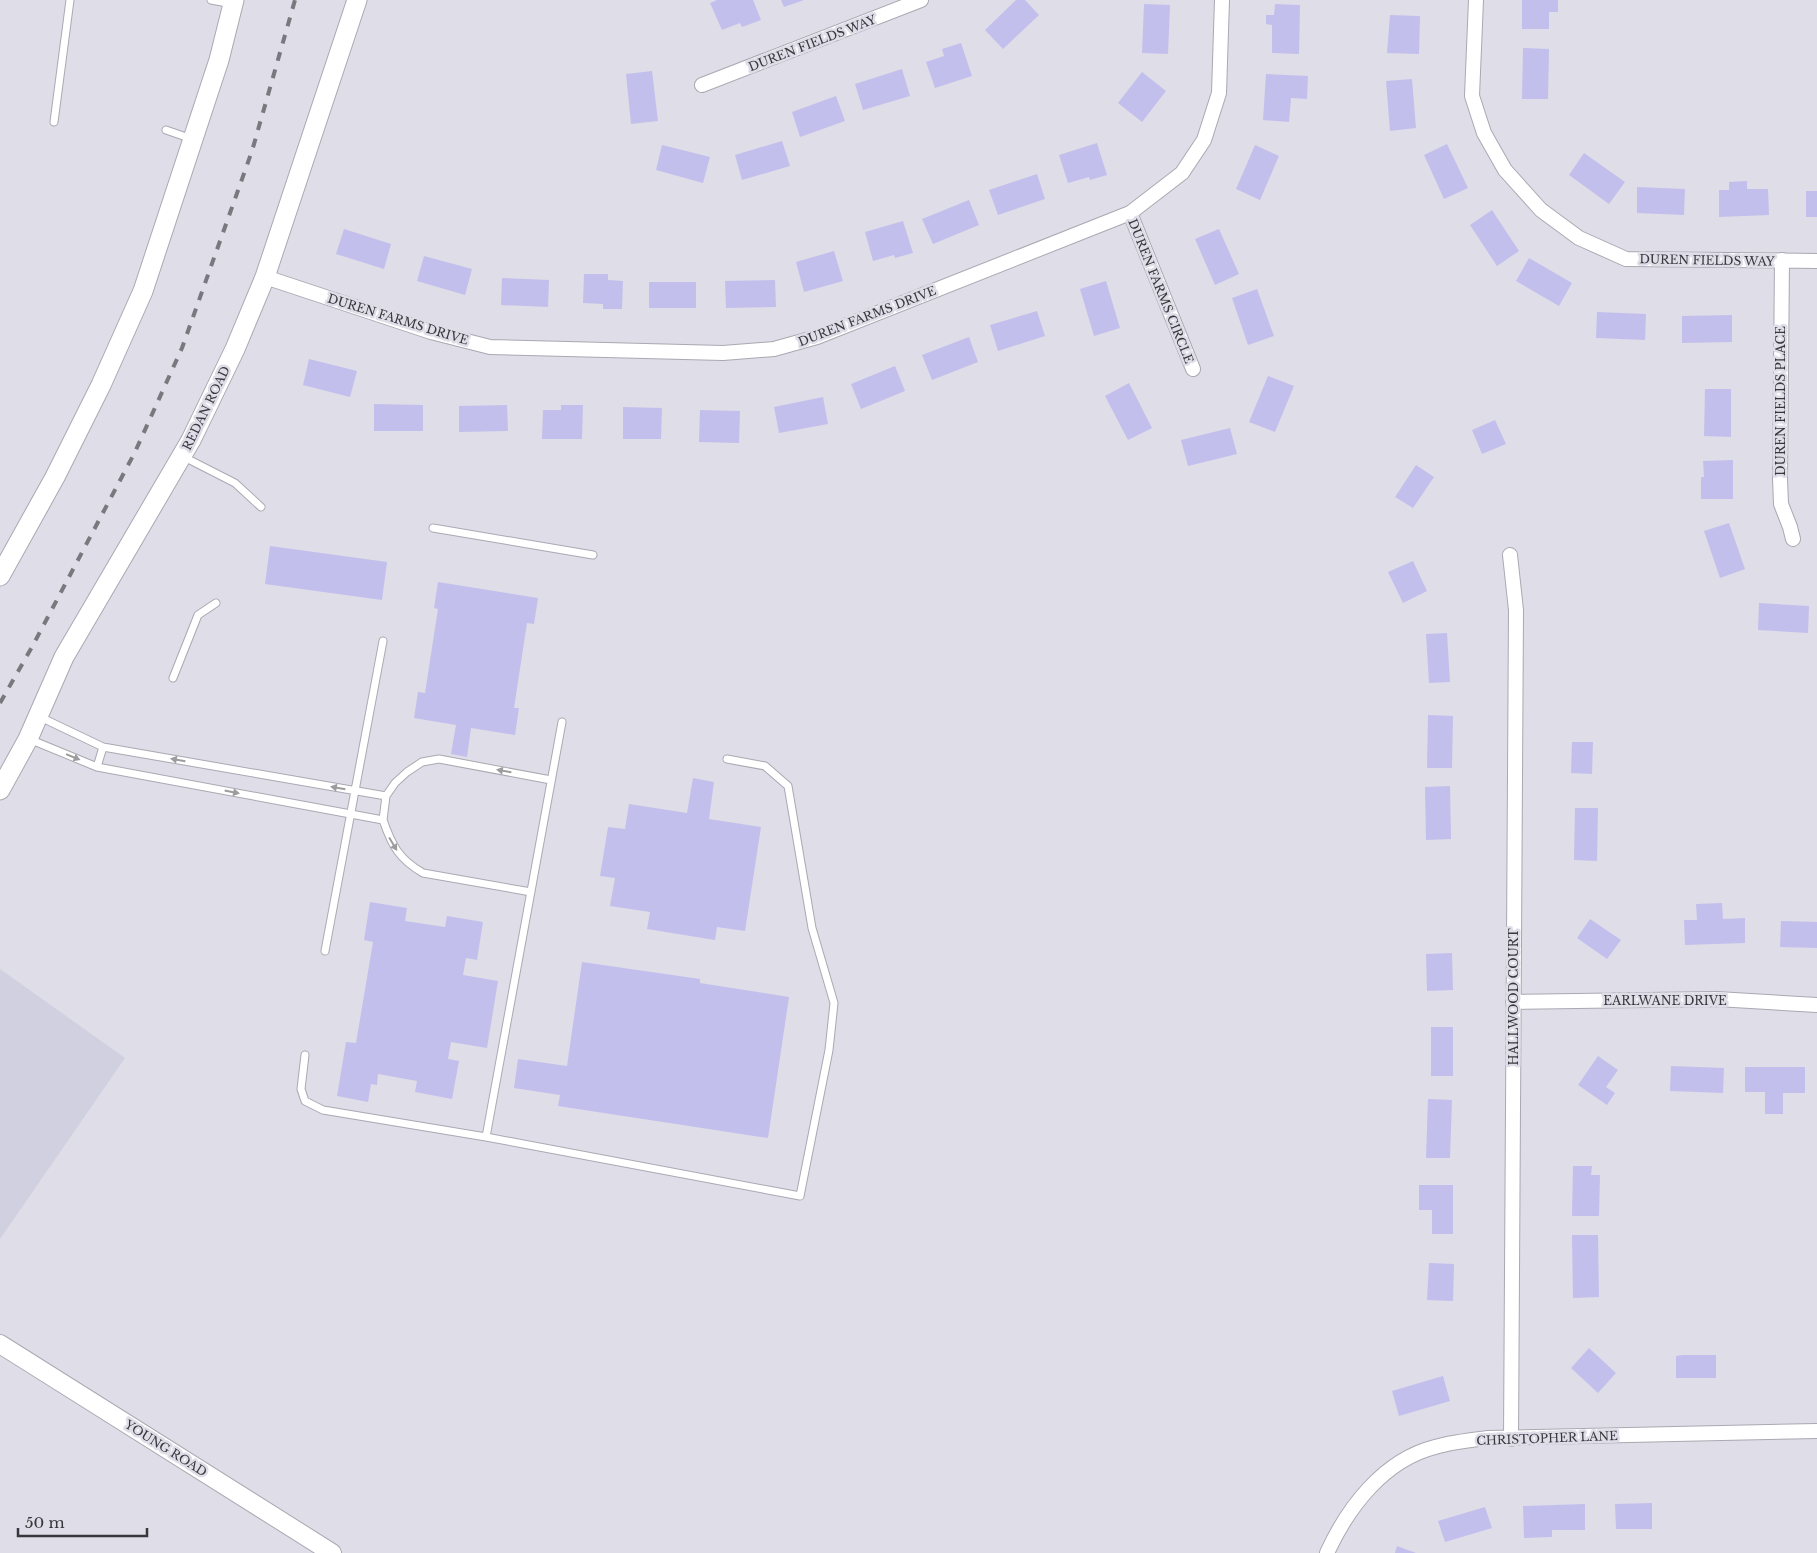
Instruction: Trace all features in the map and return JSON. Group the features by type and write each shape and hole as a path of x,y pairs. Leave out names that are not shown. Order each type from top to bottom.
{"main road":[{"name":"REDAN ROAD","path":"0,790 28,739 68,650 197,429 235,348 265,277 357,0"},
{"path":"0,576 55,478 140,300 219,60 233,2"}],"street":[{"name":"DUREN FIELDS WAY","path":"702,86 921,0"},
{"name":"DUREN FARMS DRIVE","path":"265,277 431,332 490,347 723,353 774,349 817,337 1130,213 1182,173 1204,140 1219,93 1222,0"},
{"name":"DUREN FIELDS WAY","path":"1476,0 1472,96 1484,133 1505,170 1541,210 1579,238 1626,259 1817,261"},
{"name":"DUREN FARMS CIRCLE","path":"1130,213 1193,369"},
{"name":"DUREN FIELDS PLACE","path":"1782,260 1781,504 1793,539"},
{"name":"HALLWOOD COURT","path":"1510,555 1516,610 1511,1439"},
{"name":"EARLWANE DRIVE","path":"1513,1002 1717,999 1817,1005"},
{"name":"YOUNG ROAD","path":"0,1344 332,1553"},
{"name":"CHRISTOPHER LANE","path":"1327,1553 1335,1535 1369,1487 1388,1470 1410,1457 1434,1447 1477,1439 1817,1431"}],"lane":[{"path":"54,122 70,0"},
{"path":"212,0 233,2"},
{"path":"166,130 193,139"},
{"path":"182,456 236,483 261,507"},
{"path":"434,528 593,555"},
{"path":"173,678 198,615 216,603"},
{"path":"325,951 383,641"},
{"path":"38,716 103,747 386,796"},
{"path":"486,1137 562,722"},
{"path":"28,739 96,767 383,820"},
{"path":"96,767 103,747"},
{"path":"531,892 424,872 409,864 400,856 389,839 383,820 386,796 407,772 422,762 439,759 552,780"},
{"path":"305,1055 301,1089 305,1100 323,1110 486,1137 800,1196 829,1050 834,1003 812,928 788,786 765,766 727,759"}],"shaded area":[{"path":"0,969 125,1058 0,1239"}],"building":[{"path":"717,0 753,0 761,20 742,27 740,23 722,30 710,3"},
{"path":"781,0 804,0 784,7"},
{"path":"1016,0 1025,0 1039,15 1003,49 985,30"},
{"path":"1522,0 1558,0 1558,12 1549,12 1549,29 1522,29"},
{"path":"1144,4 1170,5 1168,54 1142,53"},
{"path":"1275,4 1300,5 1299,54 1272,53 1272,25 1266,24 1266,15 1274,15"},
{"path":"1390,15 1420,16 1419,54 1387,53"},
{"path":"961,43 972,76 935,88 926,62 944,56 942,49"},
{"path":"1523,48 1549,49 1548,99 1522,99"},
{"path":"902,69 910,96 863,110 855,84"},
{"path":"652,71 658,121 631,124 626,74"},
{"path":"1142,72 1166,91 1142,122 1118,103"},
{"path":"1266,74 1308,76 1307,99 1291,98 1289,122 1263,120"},
{"path":"1412,79 1416,128 1390,131 1386,81"},
{"path":"836,96 845,121 800,137 792,112"},
{"path":"782,141 790,166 742,180 735,155"},
{"path":"1097,143 1107,175 1090,180 1089,177 1068,183 1059,155"},
{"path":"1447,144 1468,188 1444,199 1424,155"},
{"path":"662,145 710,157 703,183 656,170"},
{"path":"1255,145 1279,156 1260,200 1236,189"},
{"path":"1584,153 1625,182 1609,204 1569,175"},
{"path":"1037,174 1045,199 998,215 989,190"},
{"path":"1747,181 1747,189 1768,189 1769,215 1719,217 1719,190 1729,190 1729,182"},
{"path":"1637,187 1685,189 1684,215 1637,213"},
{"path":"1806,191 1817,191 1817,217 1806,217"},
{"path":"969,200 979,225 933,244 922,219"},
{"path":"1492,210 1519,251 1497,266 1470,225"},
{"path":"903,221 913,253 895,258 894,255 873,261 865,232"},
{"path":"344,229 391,244 384,269 336,254"},
{"path":"1219,229 1239,274 1215,285 1195,239"},
{"path":"834,251 843,281 804,292 796,262"},
{"path":"424,256 472,269 465,295 417,281"},
{"path":"1529,258 1572,283 1559,306 1516,281"},
{"path":"584,274 608,274 608,280 623,281 622,309 603,309 603,304 583,303"},
{"path":"502,278 549,280 548,307 501,305"},
{"path":"775,280 776,307 726,308 725,281"},
{"path":"1106,281 1120,328 1094,336 1080,289"},
{"path":"649,282 696,282 696,308 649,308"},
{"path":"1257,289 1274,336 1248,345 1232,298"},
{"path":"1037,311 1045,336 998,351 990,325"},
{"path":"1597,312 1646,314 1645,340 1596,338"},
{"path":"1732,315 1732,342 1682,343 1682,316"},
{"path":"969,337 978,362 932,380 922,355"},
{"path":"309,359 357,371 350,397 303,385"},
{"path":"895,366 905,391 861,409 851,384"},
{"path":"1268,376 1294,386 1275,432 1249,422"},
{"path":"1129,383 1152,428 1128,440 1105,396"},
{"path":"1705,389 1731,389 1731,437 1704,436"},
{"path":"823,397 828,424 779,433 774,407"},
{"path":"374,404 423,405 423,431 374,431"},
{"path":"507,405 508,431 459,432 459,406"},
{"path":"561,405 583,405 582,439 542,439 543,410 561,410"},
{"path":"623,407 662,408 661,439 623,439"},
{"path":"700,410 740,411 739,443 699,442"},
{"path":"1495,420 1506,444 1482,454 1472,430"},
{"path":"1230,428 1237,454 1188,466 1181,440"},
{"path":"1733,460 1733,499 1701,499 1701,477 1704,477 1703,461"},
{"path":"1416,465 1434,477 1413,508 1395,497"},
{"path":"1729,523 1745,569 1720,578 1704,531"},
{"path":"270,546 387,562 382,600 265,584"},
{"path":"1413,561 1427,591 1403,603 1388,572"},
{"path":"438,582 538,598 534,624 527,623 514,708 519,708 515,735 471,728 467,757 451,754 456,725 414,718 418,692 425,693 438,609 434,608"},
{"path":"1759,603 1809,606 1808,633 1758,630"},
{"path":"1447,633 1450,682 1429,683 1426,634"},
{"path":"1428,715 1453,716 1452,768 1427,768"},
{"path":"1572,742 1593,742 1592,774 1571,773"},
{"path":"693,778 714,782 709,819 761,827 745,931 717,927 715,940 647,929 650,912 610,906 615,878 600,876 608,827 625,829 629,804 687,813"},
{"path":"1450,786 1451,839 1426,840 1425,787"},
{"path":"1575,808 1598,808 1597,861 1574,860"},
{"path":"370,902 407,908 405,921 445,927 447,916 483,922 477,960 466,958 463,975 498,981 487,1048 451,1042 448,1059 459,1061 452,1099 415,1092 417,1081 378,1074 377,1085 371,1084 368,1102 337,1096 346,1042 356,1043 373,942 364,940"},
{"path":"1722,903 1723,919 1745,918 1745,943 1685,945 1684,920 1697,920 1696,904"},
{"path":"1590,919 1621,940 1607,959 1577,938"},
{"path":"1781,921 1817,922 1817,948 1780,947"},
{"path":"1452,953 1453,990 1427,991 1426,954"},
{"path":"582,962 700,979 700,983 789,997 768,1138 558,1106 560,1095 514,1088 518,1059 567,1066"},
{"path":"1431,1027 1453,1027 1453,1076 1431,1076"},
{"path":"1598,1056 1618,1070 1606,1087 1615,1093 1607,1105 1578,1085"},
{"path":"1671,1066 1724,1068 1723,1093 1670,1091"},
{"path":"1745,1067 1805,1067 1805,1093 1783,1093 1783,1114 1765,1114 1765,1092 1745,1092"},
{"path":"1428,1099 1452,1100 1450,1158 1426,1158"},
{"path":"1573,1166 1592,1166 1591,1175 1600,1175 1599,1216 1572,1216"},
{"path":"1419,1185 1453,1185 1453,1234 1432,1234 1432,1210 1419,1210"},
{"path":"1572,1235 1598,1235 1599,1297 1573,1298"},
{"path":"1429,1263 1454,1264 1453,1301 1427,1300"},
{"path":"1589,1348 1616,1373 1598,1393 1571,1368"},
{"path":"1716,1355 1716,1378 1676,1378 1676,1356"},
{"path":"1443,1376 1450,1401 1399,1416 1392,1391"},
{"path":"1652,1503 1652,1529 1616,1529 1615,1504"},
{"path":"1585,1504 1585,1530 1552,1530 1552,1537 1524,1538 1523,1506"},
{"path":"1485,1507 1492,1528 1445,1542 1438,1521"},
{"path":"1397,1546 1416,1553 1395,1553"}],"railway":[{"path":"0,703 32,647 135,452 182,348 252,151 295,0"}]}
